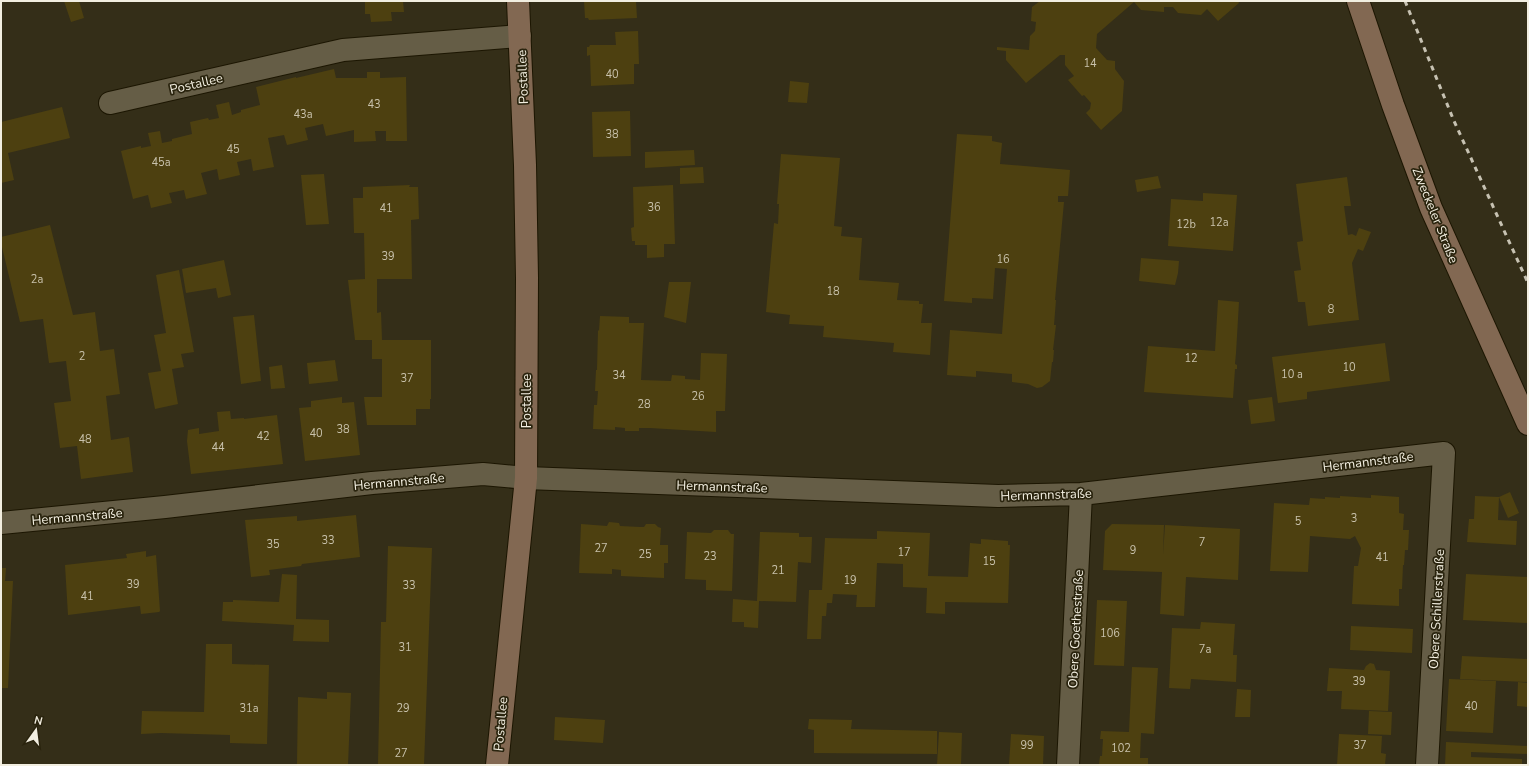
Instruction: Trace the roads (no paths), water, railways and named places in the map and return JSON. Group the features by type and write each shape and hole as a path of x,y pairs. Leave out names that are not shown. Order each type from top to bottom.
{"street":[{"name":"Postallee","path":"496,765 526,478 527,278 518,1"},
{"name":"Zweckeler Straße","path":"1358,1 1393,105 1431,208 1528,424"},
{"name":"Postallee","path":"110,103 343,50 520,36"},
{"name":"Hermannstraße","path":"1,523 151,509 380,482 483,474 526,478 998,496 1081,494 1444,452"},
{"name":"Obere Schillerstraße","path":"1427,765 1444,452"},
{"name":"Obere Goethestraße","path":"1068,765 1081,494"}],"railway":[{"path":"1405,1 1454,121 1528,283"}]}
